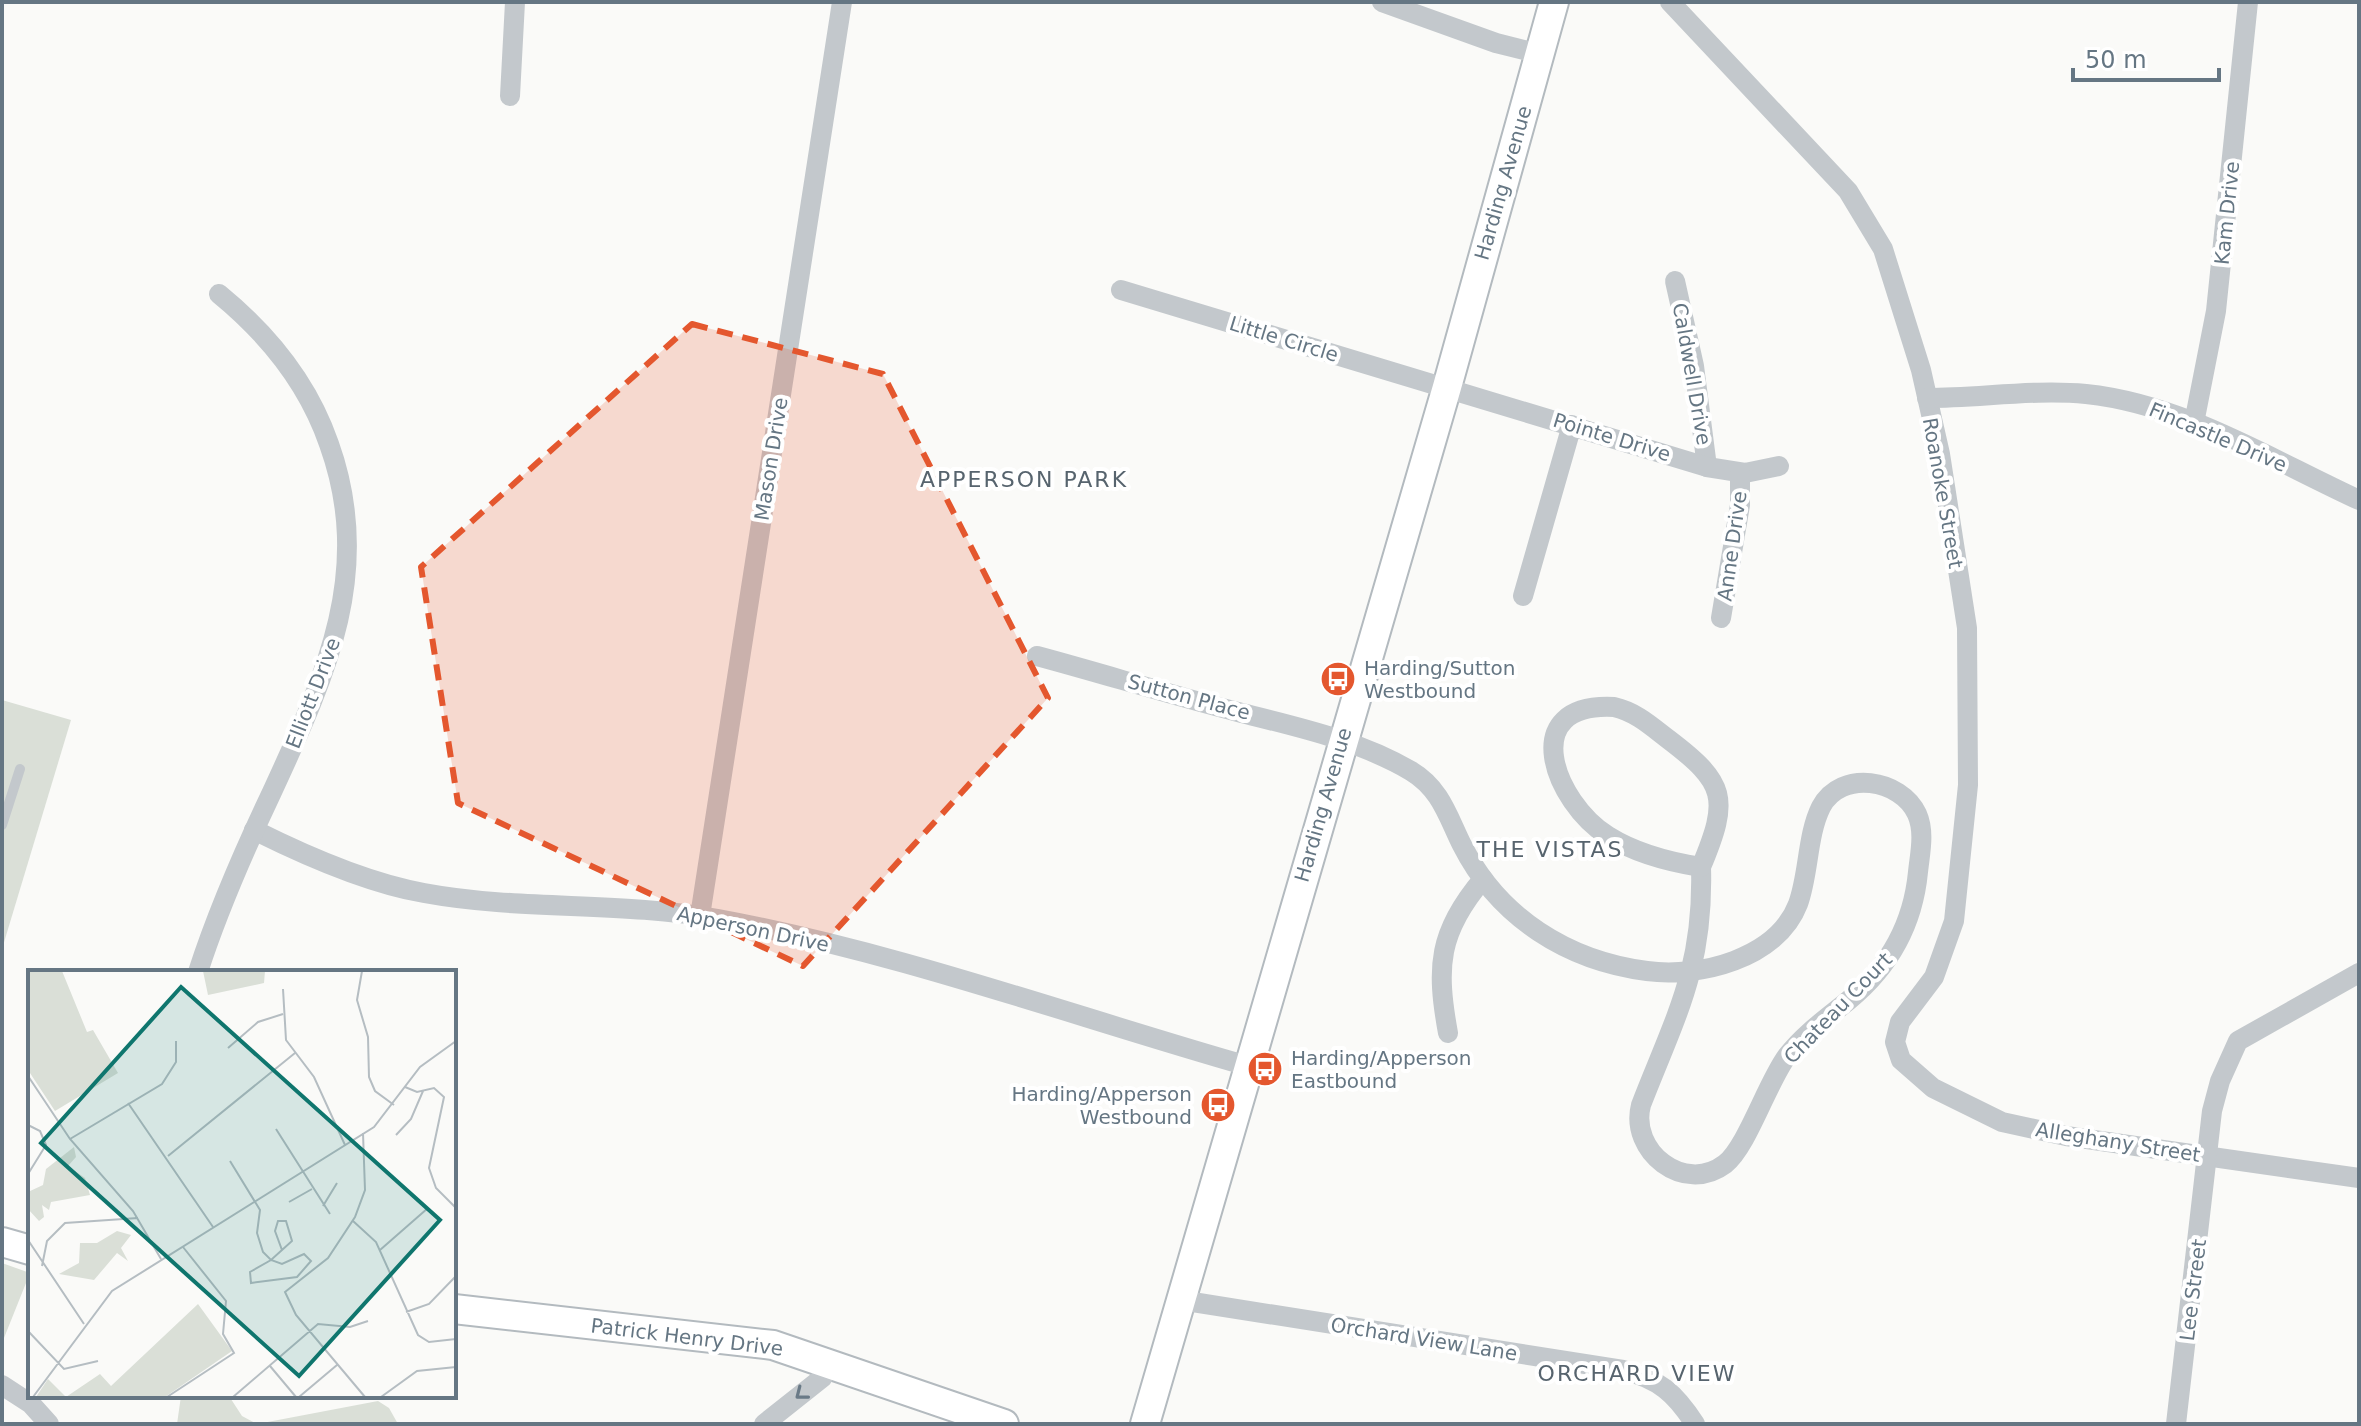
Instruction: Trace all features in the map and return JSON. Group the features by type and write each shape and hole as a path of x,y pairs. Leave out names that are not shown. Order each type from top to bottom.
{"main road":[{"name":"Harding Avenue","path":"1145,1424 1447,387 1554,2"},
{"path":"2,1242 28,1249"},
{"name":"Patrick Henry Drive","path":"456,1309 773,1345 1004,1424"}],"street":[{"path":"510,96 515,2"},
{"name":"Mason Drive","path":"700,916 842,2"},
{"path":"1382,2 1496,43 1540,54"},
{"name":"Roanoke Street","path":"1670,2 1848,191 1864,213 1893,275 1940,454 1967,628 1968,785 1951,937 1934,977 1900,1022 1895,1042 1898,1054"},
{"name":"Kam Drive","path":"2194,423 2216,311 2248,2"},
{"name":"Caldwell Drive","path":"1675,281 1694,366 1707,467"},
{"name":"Little Circle","path":"1121,290 1447,387"},
{"name":"Elliott Drive","path":"199,970 254,830 301,733 335,641 346,578 348,523 335,458 313,405 270,341 219,294"},
{"name":"Pointe Drive","path":"1447,387 1707,467 1740,473 1779,466"},
{"name":"Fincastle Drive","path":"1927,398 2084,394 2138,403 2194,423 2359,500"},
{"path":"1523,596 1572,425"},
{"name":"Anne Drive","path":"1721,618 1740,505 1740,473"},
{"name":"Sutton Place","path":"1037,656 1342,740 1423,779 1442,801 1463,847 1483,879"},
{"path":"1693,972 1700,927 1701,867 1714,833 1717,794 1704,766 1629,711 1589,708 1565,720 1555,733 1552,755 1560,781 1576,806 1607,835 1631,848 1701,867"},
{"name":"Chateau Court","path":"1483,879 1523,921 1565,949 1614,966 1693,972 1740,957 1784,926 1799,902 1819,810 1831,794 1851,783 1875,783 1895,790 1913,807 1921,830 1918,879 1901,939 1860,990 1809,1032 1787,1056 1766,1089 1734,1155 1713,1171 1695,1173 1670,1168 1654,1157 1641,1138 1639,1125 1641,1105 1693,972"},
{"name":"Apperson Drive","path":"254,830 324,861 422,893 527,904 619,906 700,916 886,959 1248,1066"},
{"path":"1448,1033 1441,997 1443,952 1455,915 1483,879"},
{"name":"Lee Street","path":"2176,1424 2212,1111 2220,1081 2238,1041 2359,973"},
{"name":"Alleghany Street","path":"1898,1054 1910,1070 1933,1088 2002,1122 2208,1157 2359,1178"},
{"name":"Orchard View Lane","path":"1180,1300 1623,1370 1651,1377 1664,1385 1680,1401 1695,1424"},
{"path":"765,1423 822,1378 831,1363"},
{"path":"2,1385 31,1404 49,1424"}],"lane":[{"path":"2,825 20,769"}],"highlighted area":[{"path":"692,324 883,374 1048,698 803,966 458,803 421,567"}],"shaded area":[{"path":"2,700 71,720 2,949"},
{"path":"2,1263 28,1272 28,1278 2,1343"},
{"path":"181,1398 230,1398 242,1416 257,1424 177,1424"},
{"path":"378,1401 389,1408 398,1424 257,1424"}],"place":[{"name":"Harding/Sutton Westbound","path":"1338,679"},
{"name":"Harding/Apperson Eastbound","path":"1265,1069"},
{"name":"Harding/Apperson Westbound","path":"1218,1105"}],"district":[{"name":"APPERSON PARK","path":"1024,479"},
{"name":"THE VISTAS","path":"1550,849"},
{"name":"ORCHARD VIEW","path":"1637,1373"}]}
